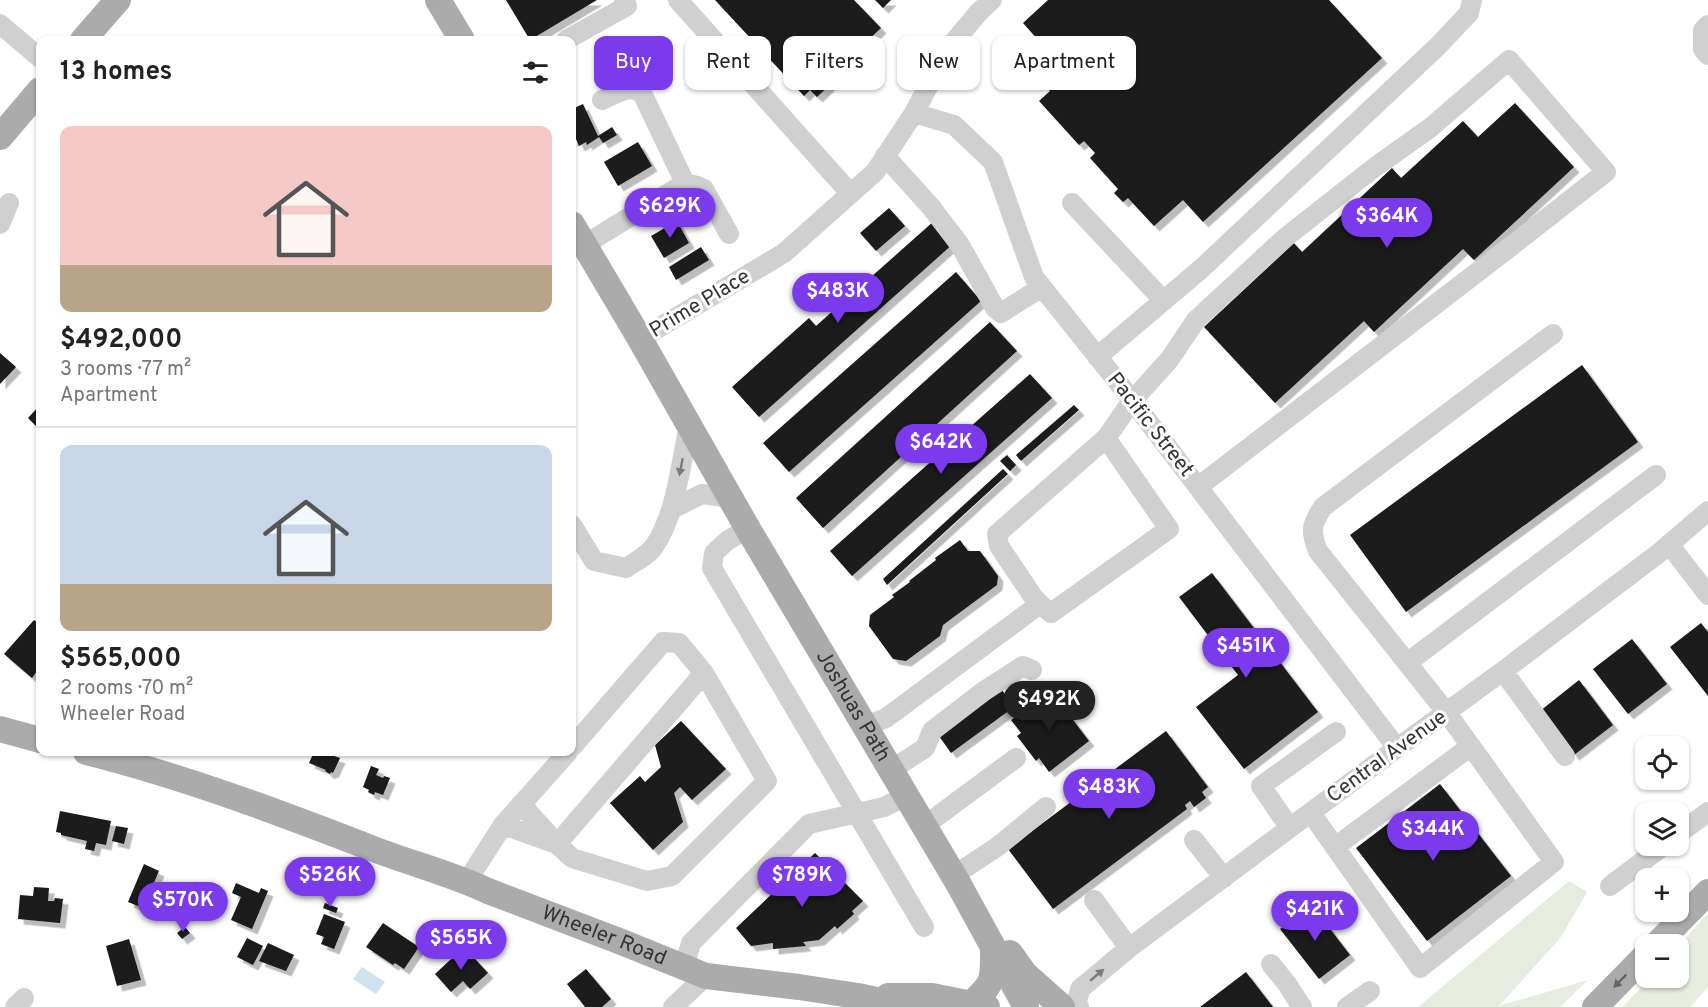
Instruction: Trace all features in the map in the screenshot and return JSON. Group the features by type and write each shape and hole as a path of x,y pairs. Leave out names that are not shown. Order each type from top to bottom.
{"main road":[{"path":"86,36 118,0"},
{"path":"438,0 460,36"},
{"path":"0,137 36,95"},
{"name":"Joshuas Path","path":"578,234 748,529 956,880 1026,1007"},
{"path":"0,729 36,737"},
{"name":"Wheeler Road","path":"100,756 190,781 467,881 695,972 858,996 908,1007"},
{"name":"Joshuas Path","path":"956,880 1025,974 1062,1007"},
{"path":"1667,934 1708,892"},
{"path":"979,1005 992,981 993,948"},
{"path":"1595,1007 1635,966"},
{"name":"Wheeler Road","path":"858,996 932,996 979,1005"}],"street":[{"path":"573,36 627,6 624,0"},
{"path":"678,0 850,193"},
{"name":"Prime Place","path":"640,339 784,253 874,172 914,113 948,49 992,0"},
{"path":"1097,357 1201,269 1438,46 1469,14 1472,0"},
{"path":"0,24 36,55"},
{"path":"1708,25 1703,30 1703,50 1708,55"},
{"path":"1106,438 1169,529 1051,613 1034,598 999,546 997,534 1106,438 1132,401 1169,360 1196,320 1286,237 1375,166 1430,129 1509,60 1606,172 1198,487"},
{"path":"602,100 633,88 639,90 685,183"},
{"name":"Pacific Street","path":"914,113 954,124 993,162 1034,277 1132,401 1397,748"},
{"path":"885,156 931,207 960,244 995,308 1001,313 1042,287"},
{"path":"578,234 685,183 704,189 729,234"},
{"path":"0,224 9,203"},
{"path":"1072,203 1164,301"},
{"path":"1311,813 1420,968 1554,862 1447,713 1317,551 1312,537 1313,522 1323,507 1553,334"},
{"path":"576,532 594,561 626,568 655,546 672,509 689,425"},
{"path":"1407,663 1656,476"},
{"path":"672,509 702,494 731,498"},
{"name":"Central Avenue","path":"1079,1007 1077,1002 1080,989 1129,948 1447,713 1669,544 1706,519"},
{"path":"748,529 728,540 714,553 712,568 924,927"},
{"path":"1669,544 1708,595"},
{"path":"865,726 886,718 1040,604"},
{"path":"521,804 572,858 646,881 672,876 767,780 704,673 680,643 663,642 576,742"},
{"path":"891,770 925,748 932,731 984,691 1023,666 1032,670"},
{"path":"1503,671 1565,756"},
{"path":"557,844 704,673"},
{"path":"1290,828 1261,786 1336,732"},
{"path":"1335,847 1471,746"},
{"path":"467,881 502,825 564,756"},
{"path":"924,826 1016,758"},
{"path":"673,1007 695,972 691,943 809,824 884,807 906,795"},
{"path":"956,880 1046,807"},
{"path":"1689,826 1708,812"},
{"path":"502,825 557,844"},
{"path":"1194,840 1224,878"},
{"path":"1610,886 1650,856"},
{"path":"1094,900 1129,948"},
{"path":"1272,964 1302,1007"},
{"path":"1347,1007 1370,991"}],"shaded area":[{"path":"1569,881 1587,892 1561,937 1499,1006 1588,980 1560,1007 1418,1007"},
{"path":"1708,913 1708,987 1690,1007 1623,1007 1641,988 1689,988 1689,935"}],"water":[{"path":"362,967 385,982 376,994 353,979"}],"building":[{"path":"506,0 597,0 537,36 528,36"},
{"path":"715,0 854,0 881,28 872,36 783,36 783,73 771,60 771,36 748,36"},
{"path":"875,0 891,0 883,8"},
{"path":"1048,0 1329,0 1382,58 1203,222 1183,200 1154,226 1128,198 1123,202 1114,193 1118,189 1090,158 1095,153 1084,141 1079,145 1039,101 1049,90 1136,90 1136,36 1035,36 1023,23"},
{"path":"798,90 810,90 804,96"},
{"path":"810,90 824,90 817,97"},
{"path":"1515,103 1574,167 1474,260 1463,249 1374,332 1364,321 1275,403 1204,327 1294,243 1302,252 1392,168 1401,178 1463,121 1478,137"},
{"path":"583,104 598,136 612,127 617,135 603,143 599,137 587,145 586,142 579,146 576,139 576,107"},
{"path":"638,142 652,166 618,186 604,162"},
{"path":"889,208 905,226 876,251 860,233"},
{"path":"677,221 689,243 664,258 651,236"},
{"path":"934,221 954,243 759,417 732,387 809,318 816,326"},
{"path":"701,247 709,260 676,280 669,267"},
{"path":"956,272 981,301 789,472 763,443"},
{"path":"990,322 1017,351 823,528 796,498"},
{"path":"0,353 16,367 0,384"},
{"path":"1582,365 1638,442 1406,612 1350,535"},
{"path":"1030,374 1052,398 852,576 830,551"},
{"path":"1074,405 1079,410 1021,461 1016,455"},
{"path":"36,409 36,426 28,418"},
{"path":"1007,455 1016,465 1010,471 1000,461"},
{"path":"1003,469 1008,474 887,585 883,579"},
{"path":"960,540 968,551 980,551 998,576 997,585 943,625 940,636 906,661 893,659 869,626 870,615 894,597 892,595 936,560 935,558"},
{"path":"1212,573 1318,712 1244,769 1196,707 1238,675 1179,597"},
{"path":"34,620 36,622 36,672 32,678 4,654"},
{"path":"1701,623 1708,632 1708,696 1670,647"},
{"path":"1632,639 1667,684 1628,714 1593,669"},
{"path":"1579,680 1613,725 1574,755 1540,711"},
{"path":"1002,690 1014,707 951,753 939,736"},
{"path":"1051,691 1089,741 1049,772 1039,758 1036,761 1017,736 1021,733 1011,720"},
{"path":"681,721 726,769 692,800 680,787 674,793 683,822 653,850 610,803 640,776 645,782 661,767 655,745"},
{"path":"1166,731 1208,787 1202,792 1206,798 1194,807 1190,801 1185,805 1187,809 1053,909 1008,849"},
{"path":"312,756 340,758 333,773 330,774 309,763"},
{"path":"371,766 379,769 376,775 390,778 383,795 375,792 374,795 363,787"},
{"path":"1440,784 1511,876 1427,941 1356,848"},
{"path":"60,811 111,821 106,845 96,843 94,851 85,849 87,841 56,832"},
{"path":"116,826 128,828 124,844 112,841"},
{"path":"815,853 863,901 852,911 854,914 837,929 835,926 819,940 803,942 806,946 773,949 773,943 751,946 736,928"},
{"path":"144,864 159,871 143,908 128,902"},
{"path":"236,883 259,893 261,888 268,891 252,929 231,920 241,897 232,893"},
{"path":"34,887 49,888 48,901 54,901 55,898 63,899 60,923 18,919 20,895 33,896"},
{"path":"325,903 338,908 336,913 323,908"},
{"path":"1311,904 1350,955 1319,979 1280,929"},
{"path":"324,914 345,922 334,949 321,944 324,937 316,934"},
{"path":"383,923 419,947 404,969 395,963 393,965 366,947"},
{"path":"185,927 190,933 182,939 177,933"},
{"path":"247,938 263,946 253,965 237,957"},
{"path":"129,939 141,980 117,986 106,946"},
{"path":"268,943 294,955 286,971 259,961"},
{"path":"464,947 488,973 470,989 463,981 451,992 435,974"},
{"path":"586,969 611,999 602,1007 585,1007 567,984"},
{"path":"1246,972 1273,1007 1200,1007"}]}
